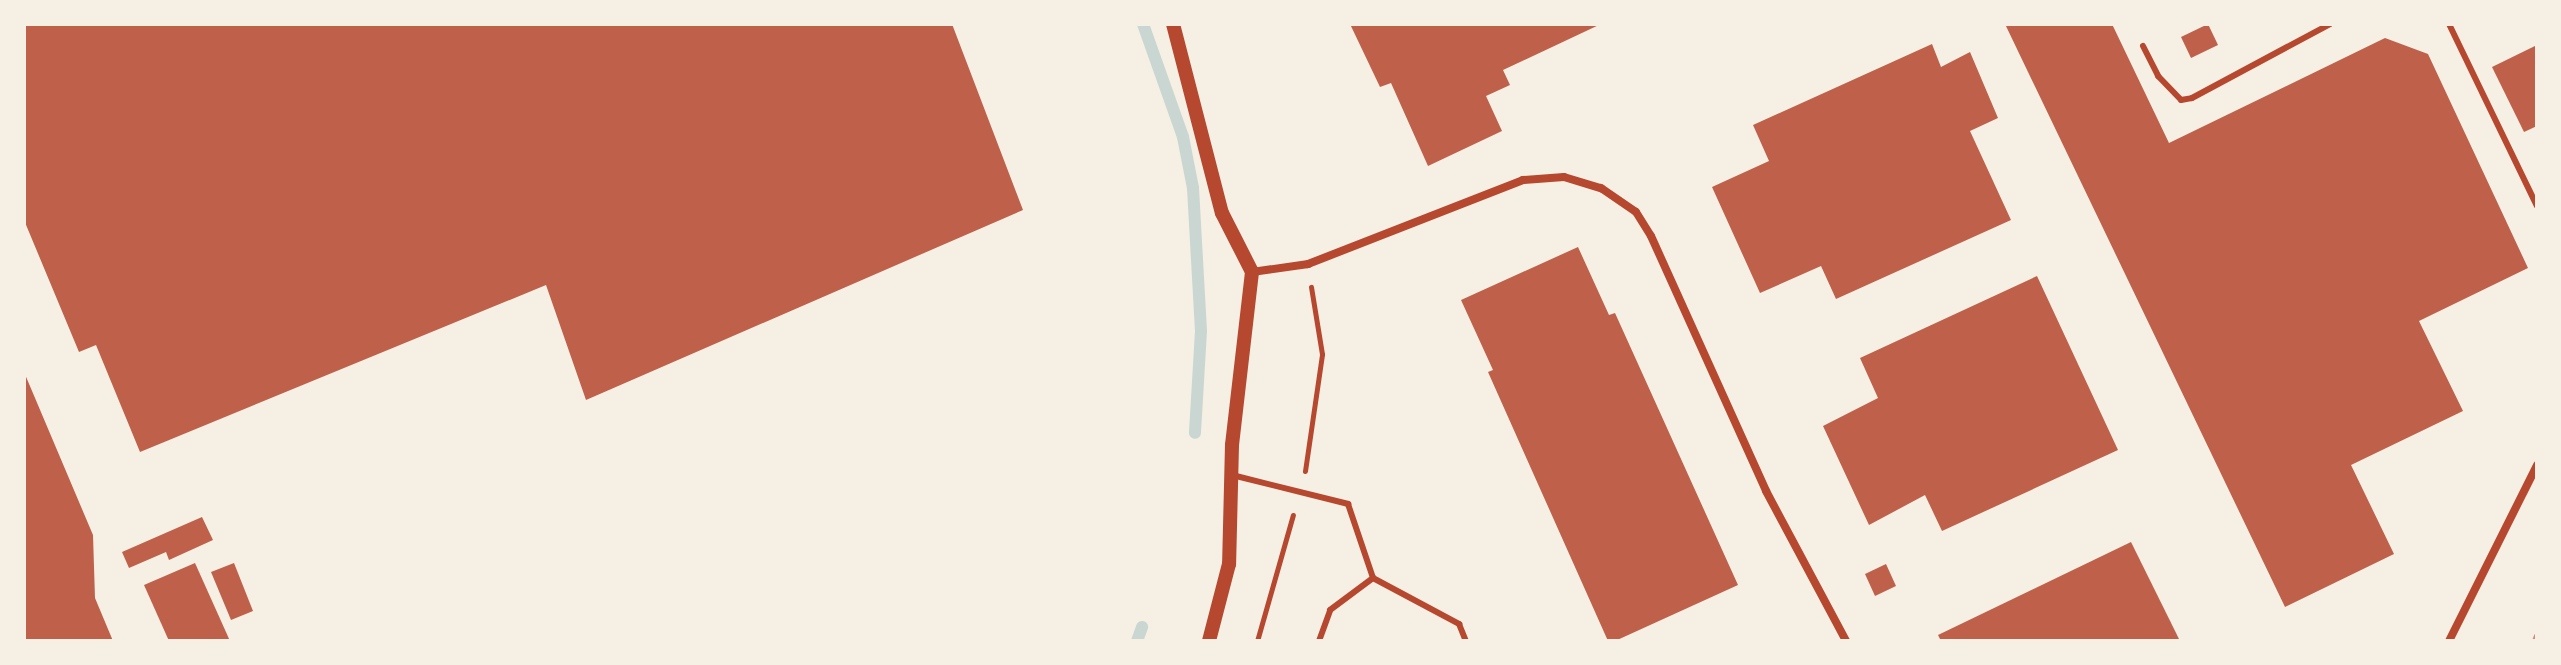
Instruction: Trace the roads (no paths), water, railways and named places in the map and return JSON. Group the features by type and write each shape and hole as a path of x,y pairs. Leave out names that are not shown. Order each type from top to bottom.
{"street":[{"path":"1173,24 1222,213 1252,272 1231,474 1229,564 1209,641"},
{"path":"1252,272 1308,264 1523,180 1564,177 1601,188 1636,212 1651,236 1766,491 1846,641"},
{"path":"2449,641 2537,465"}],"lane":[{"path":"2143,46 2158,76 2181,100 2192,98 2330,24"},
{"path":"2449,24 2537,206"},
{"path":"1231,474 1348,504 1373,578 1459,624 1466,641"},
{"path":"1319,641 1330,610 1373,578"}],"waterway":[{"path":"1143,24 1183,137 1193,188 1201,331 1195,433"},
{"path":"1137,641 1142,627"}],"railway":[{"path":"2535,641 2537,636"}]}
